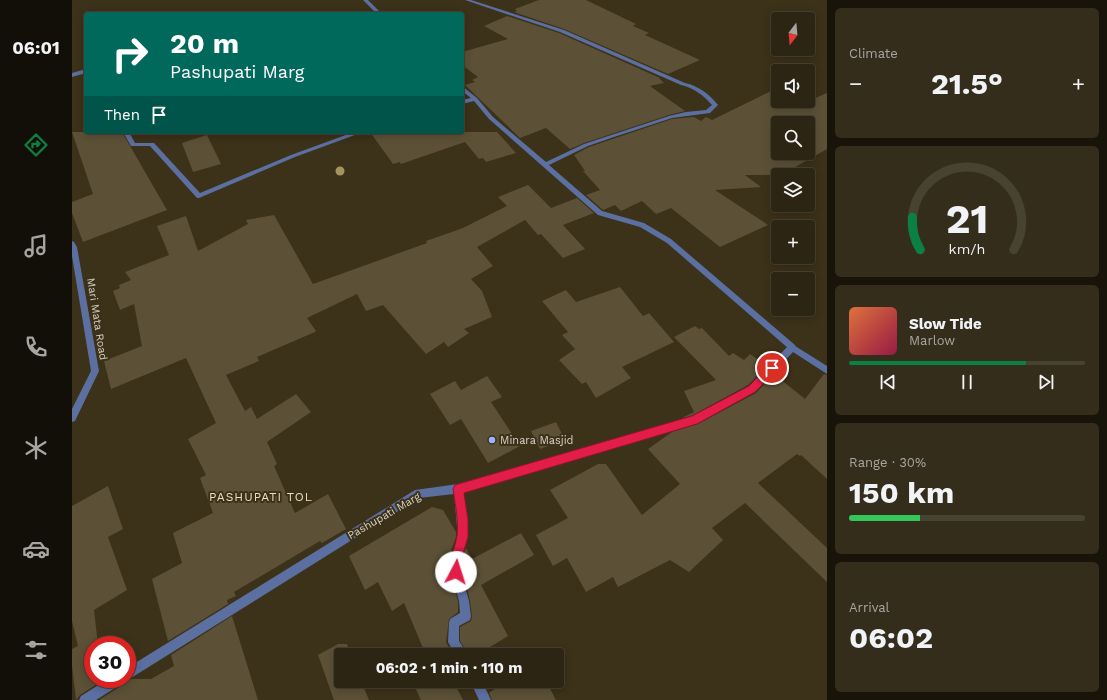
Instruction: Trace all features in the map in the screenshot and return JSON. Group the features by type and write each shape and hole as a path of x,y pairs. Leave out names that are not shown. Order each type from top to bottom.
{"street":[{"path":"365,0 378,12"},
{"path":"467,0 562,31 683,84 695,86 715,105 708,112 671,117 586,145 546,165"},
{"path":"72,75 84,72"},
{"path":"464,90 475,99 491,118 600,213 642,225 669,241 792,347 827,370"},
{"path":"464,102 475,99"},
{"path":"127,134 133,145 152,144 199,196 293,156 354,134"},
{"name":"Mari Mata Road","path":"72,244 74,247 94,371 72,418"},
{"name":"Pashupati Marg","path":"136,668 418,493 458,489 694,420 752,389 792,347"},
{"path":"457,648 453,642 454,623 466,616 464,601 456,572 462,537 462,520 458,489"},
{"path":"85,700 104,688"},
{"path":"479,688 485,700"}],"building":[{"path":"539,0 586,0 636,24 633,26 649,33 645,35 700,60 668,74 564,29 514,12 517,11 515,9"},
{"path":"507,16 559,33 660,78 664,83 650,86 685,111 584,143 570,149 546,128 520,138 465,85 475,82 472,80 478,77 464,66 464,51 508,39 484,26"},
{"path":"771,91 771,108 815,108 815,98 827,93 827,149 815,156 815,116 771,116 771,160 808,160 793,168 771,168 771,175 745,175 761,187 715,190 768,225 720,247 671,208 656,214 642,201 621,211 615,205 603,210 586,195 600,190 583,171 585,171 574,155 589,147 672,119 694,117 701,121 706,117 712,120"},
{"path":"72,132 84,132 84,134 123,134 167,210 83,242 72,213 72,202 93,194"},
{"path":"464,132 497,132 516,153 486,162 483,158 479,159 465,142 401,164 400,162 393,164 371,134 464,134"},
{"path":"207,135 221,164 193,172 182,143"},
{"path":"528,185 551,208 577,198 594,213 563,225 585,249 563,258 541,234 538,235 525,220 477,247 493,266 471,279 482,291 492,317 464,329 469,333 448,347 444,342 426,354 383,305 366,311 357,294 307,318 316,331 315,332 257,357 259,361 226,375 245,411 251,407 257,419 296,394 311,412 267,442 277,464 274,466 295,513 328,494 346,529 322,543 320,541 234,592 236,596 227,600 228,604 168,641 152,579 182,563 173,533 213,513 200,478 206,475 188,439 216,423 186,358 111,389 104,361 142,346 134,304 120,310 113,291 120,288 119,285 131,280 125,272 169,255 157,226 186,216 198,251 248,224 246,220 274,215 313,284 427,243 426,241 463,228 507,206 498,197"},
{"path":"620,287 643,316 649,313 674,342 622,367 631,378 596,398 586,382 582,384 559,360 575,349 562,335 568,332 542,301 566,290 576,302"},
{"path":"695,326 699,329 702,328 729,356 733,353 744,360 750,354 767,366 748,385 691,416 682,418 694,412 684,391 716,380 674,337"},
{"path":"774,374 805,399 824,374 827,375 827,479 801,455 800,456 797,454 758,483 827,548 827,582 745,503 712,528 723,540 689,572 670,560 618,587 613,577 586,592 567,558 553,566 536,535 568,518 550,490 598,464 606,464 642,515 680,484 648,449 672,432 698,424 756,393"},
{"path":"487,376 502,397 491,402 520,446 488,463 461,419 450,425 430,394 455,381 461,390"},
{"path":"556,422 565,440 540,449 531,431"},
{"path":"108,486 123,529 108,537 127,590 94,610 97,636 84,636 84,688 91,688 80,695 76,700 72,666 72,649 78,646 72,621 72,506"},
{"path":"432,507 443,510 456,532 456,537 450,554 450,572 458,601 458,612 449,619 446,642 449,648 423,648 404,603 392,611 378,582 365,590 349,556"},
{"path":"521,533 534,555 481,585 508,636 488,648 464,648 460,641 460,627 471,621 472,616 463,572 463,554 466,548 472,559"},
{"path":"232,616 258,700 99,700 118,688 136,688 136,679 151,679 174,666 171,655"},
{"path":"338,644 347,644 348,648 334,648 334,688 364,688 369,700 334,700 318,655"},
{"path":"415,688 457,688 463,700 421,700"},
{"path":"496,688 550,688 556,700 492,700 489,693"}],"place":[{"name":"Minara Masjid","path":"492,440"}],"district":[{"name":"PASHUPATI TOL","path":"261,497"}],"route":[{"path":"456,572 462,537 462,520 458,489 694,420 752,389 772,368"}]}
